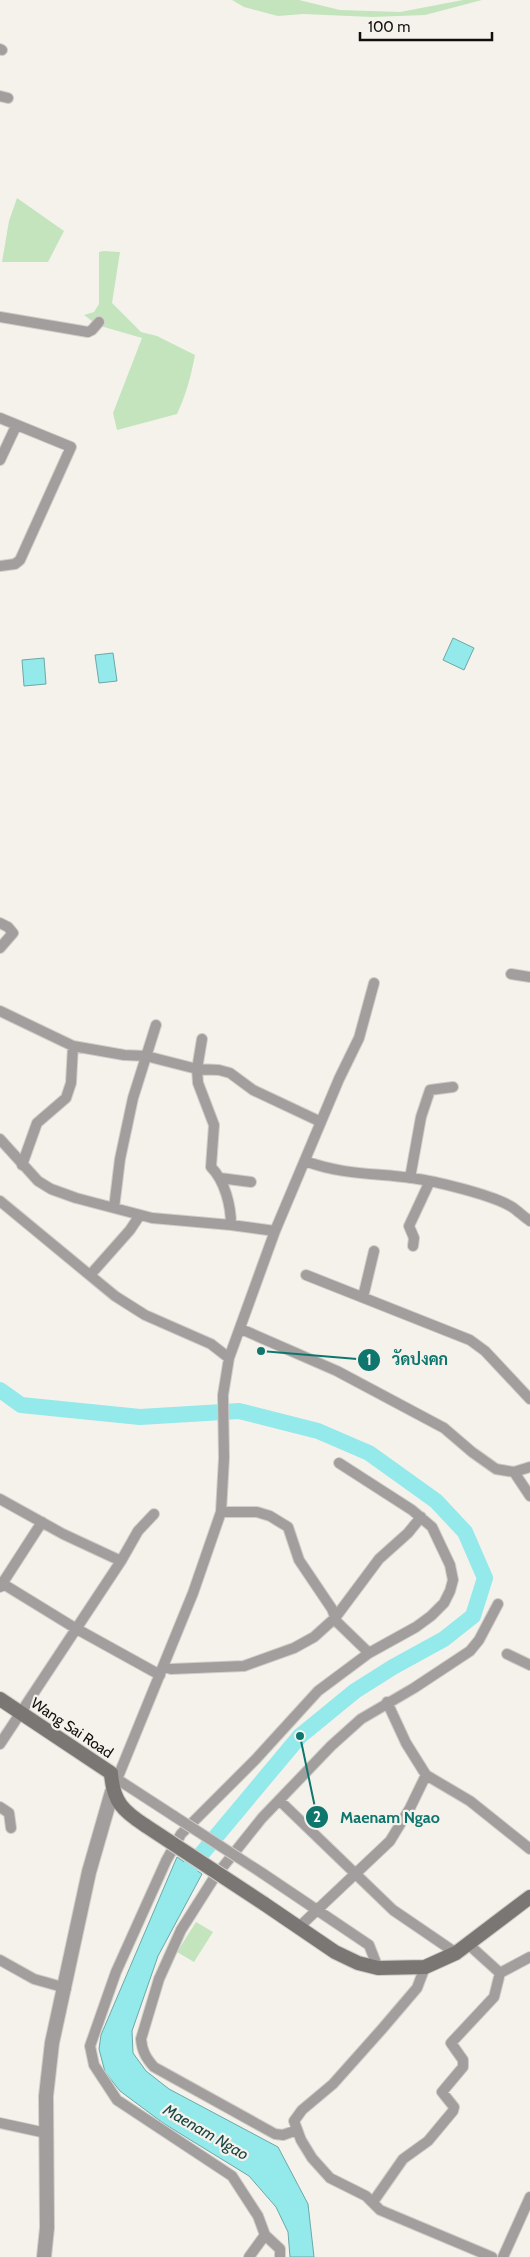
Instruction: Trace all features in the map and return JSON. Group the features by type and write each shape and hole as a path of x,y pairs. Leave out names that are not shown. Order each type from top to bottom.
{"main road":[{"name":"Wang Sai Road","path":"0,1699 111,1773 115,1785"},
{"path":"115,1785 127,1813 334,1952 358,1963 378,1968 425,1967 456,1953 530,1897"}],"street":[{"path":"0,317 88,332 98,322"},
{"path":"0,418 71,447 20,560 15,564 0,566"},
{"path":"0,460 16,426"},
{"path":"0,923 8,927 13,933 0,948"},
{"path":"511,974 530,976"},
{"path":"44,2257 47,2228 46,2133 48,2069 89,1872 115,1785 162,1671 222,1512 224,1458 223,1395 230,1358 274,1231 359,1038 374,983"},
{"path":"0,1011 73,1046 124,1055 146,1056 197,1069 219,1070 230,1073 253,1090 321,1122"},
{"path":"114,1208 131,1106 156,1025"},
{"path":"202,1039 197,1069 202,1097 211,1112 214,1126 211,1167 220,1178 231,1213 231,1225"},
{"path":"22,1165 37,1123 66,1098 71,1083 73,1046"},
{"path":"410,1178 421,1118 430,1090 453,1087"},
{"path":"0,1139 38,1181 51,1189 140,1215 171,1221 231,1225 274,1231"},
{"path":"306,1162 327,1169 356,1174 430,1181 494,1199 511,1206 530,1221"},
{"path":"220,1178 251,1182"},
{"path":"412,1246 414,1238 409,1226 430,1181"},
{"path":"0,1201 91,1274 115,1296 131,1306 211,1344 230,1358"},
{"path":"91,1274 130,1230 140,1215"},
{"path":"363,1296 374,1251"},
{"path":"306,1274 470,1340 485,1351 530,1399"},
{"path":"241,1329 337,1371 444,1428 496,1469 514,1472 530,1467"},
{"path":"280,2257 280,2249 265,2235 258,2216 232,2176 117,2100 94,2064 90,2046 116,1972 166,1861 181,1834 256,1759 318,1691 368,1653 416,1627 431,1616 444,1604 450,1591 453,1580 450,1565 432,1527 412,1510 339,1463"},
{"path":"514,1472 530,1496"},
{"path":"0,1499 42,1522 121,1560"},
{"path":"222,1512 257,1512 270,1516 288,1527 299,1560 332,1609 335,1618 368,1653"},
{"path":"0,1744 121,1560 138,1530 154,1514"},
{"path":"42,1522 1,1584 75,1628 162,1671 170,1669 244,1666 294,1648 314,1637 335,1618 379,1559 396,1541 408,1533 421,1517"},
{"path":"297,2130 283,2135 275,2134 154,2067 146,2057 141,2039 159,1979 181,1930 214,1878 279,1800 331,1746 361,1719 387,1702 414,1688 470,1650 480,1640 498,1604"},
{"path":"507,1654 530,1665"},
{"path":"387,1702 406,1743 426,1775 470,1801 530,1849"},
{"path":"298,1928 390,1841 410,1808 426,1775"},
{"path":"115,1785 174,1816 368,1945 378,1968"},
{"path":"279,1800 393,1910 456,1953"},
{"path":"0,1808 9,1813 11,1828"},
{"path":"468,1944 500,1973"},
{"path":"373,2202 403,2159 428,2141 453,2111 454,2107 442,2092 464,2067 463,2060 452,2043 494,1997 500,1973 530,1957"},
{"path":"0,1960 34,1979 66,1988"},
{"path":"425,1967 417,1988 333,2084 302,2110 294,2121 312,2158 324,2173 373,2202 380,2210 492,2257"},
{"path":"0,2123 46,2133"},
{"path":"503,2257 530,2197"},
{"path":"249,2257 265,2235"}],"green space":[{"path":"232,0 299,0 340,10 400,12 463,0 482,0 425,15 372,17 303,14 278,16 244,7"},
{"path":"17,198 64,231 48,262 2,262 9,221"},
{"path":"99,252 120,252 112,303 141,332 157,336 195,355 188,385 177,414 117,430 113,413 142,338 97,325 84,315 94,312 99,304"},
{"path":"196,1922 213,1932 194,1962 177,1952"}],"water":[{"path":"453,638 474,648 464,670 443,660"},
{"path":"113,653 117,681 99,683 95,655"},
{"path":"44,658 46,684 24,686 22,660"},
{"path":"177,1857 202,1874 158,1956 132,2031 133,2053 146,2071 169,2089 278,2147 308,2204 314,2257 290,2257 288,2232 276,2207 249,2176 163,2123 120,2091 105,2072 99,2049 101,2035"}],"waterway":[{"name":"Maenam Ngao","path":"0,1390 21,1405 140,1417 239,1411 318,1431 369,1453 436,1501 465,1532 485,1578 473,1616 444,1639 393,1667 355,1691 300,1736 178,1882"}],"place":[{"name":"วัดปงคก","path":"261,1351"},
{"name":"Maenam Ngao","path":"300,1736"}]}
